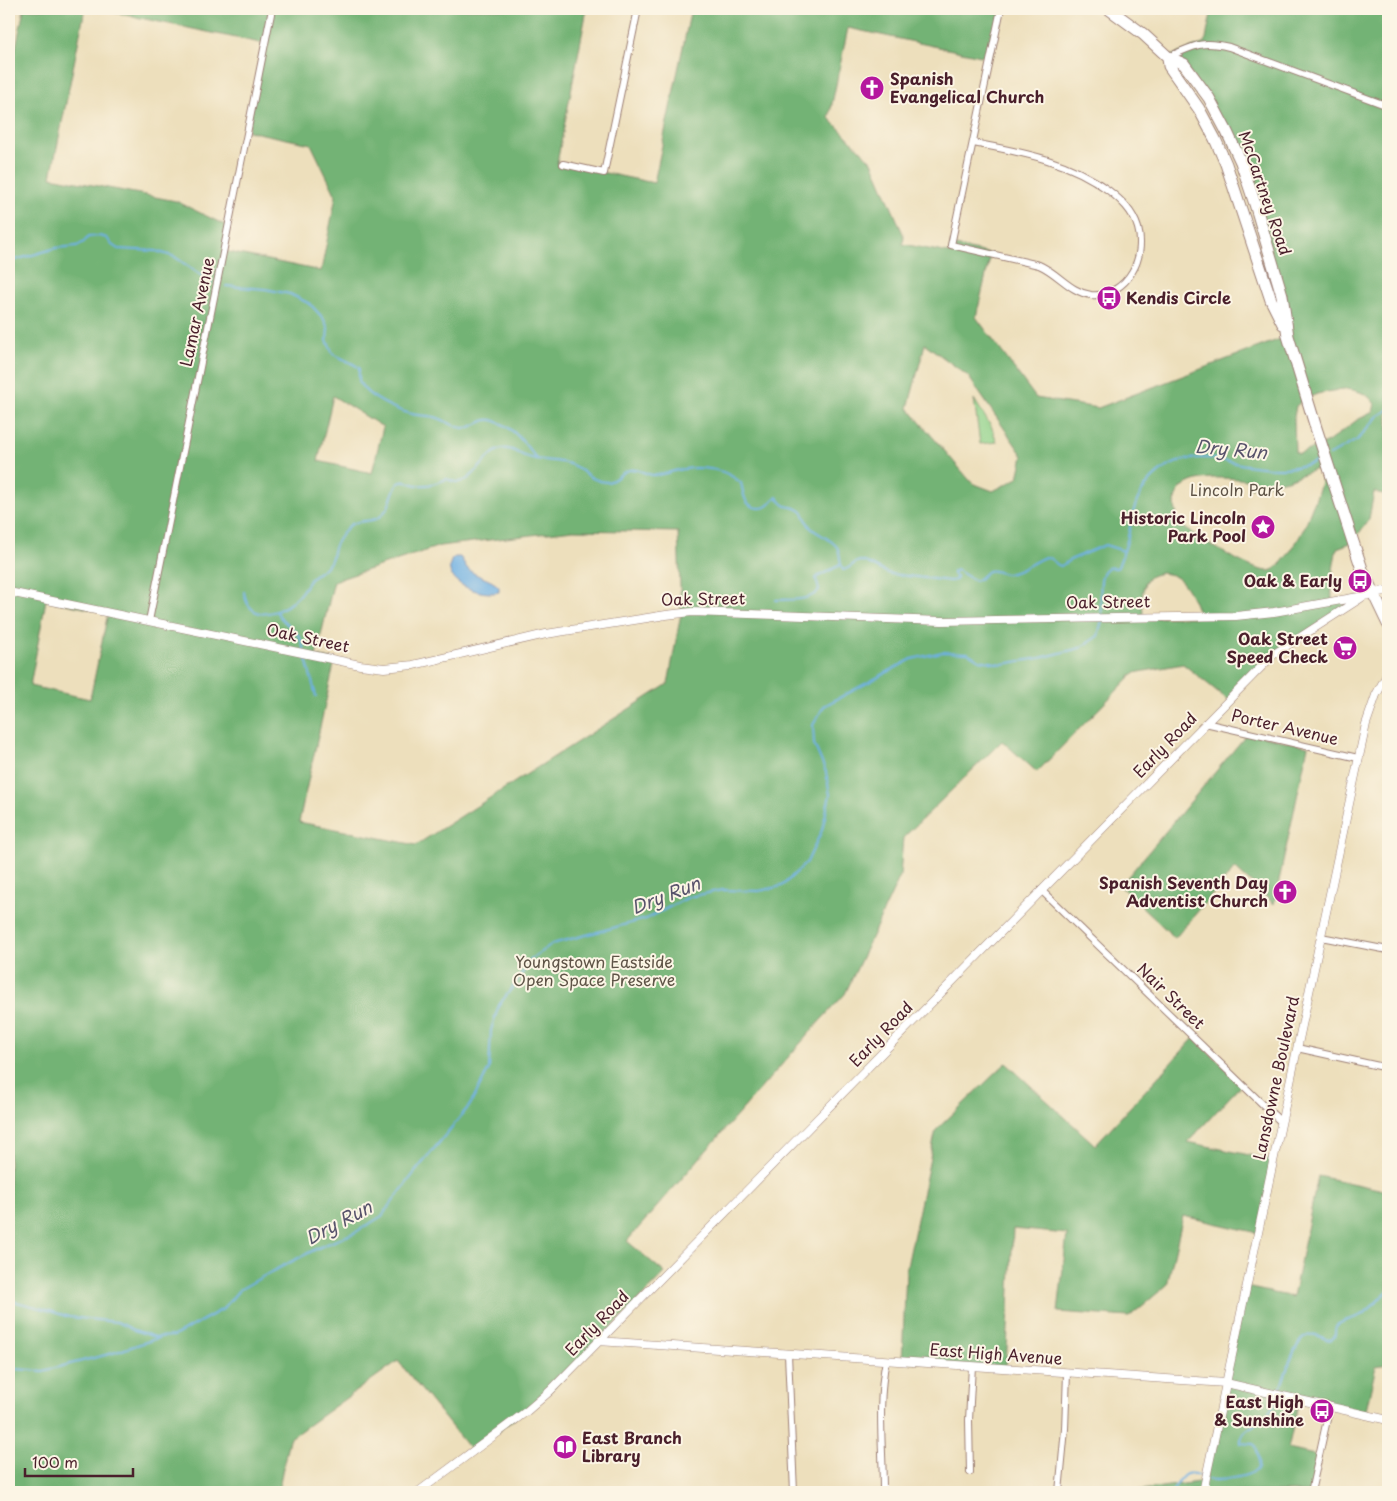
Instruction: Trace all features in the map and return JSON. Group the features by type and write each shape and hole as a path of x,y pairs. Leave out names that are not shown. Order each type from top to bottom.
{"highway":[{"name":"McCartney Road","path":"1109,9 1143,34 1168,57 1175,76 1199,109 1215,139 1226,164 1271,300 1288,334 1316,428 1363,572 1368,594"},
{"path":"1368,594 1388,624"}],"street":[{"name":"Lamar Avenue","path":"149,621 272,9"},
{"path":"563,164 604,172 638,9"},
{"path":"973,143 1056,162 1076,170 1120,199 1133,215 1140,242 1139,253 1133,271 1120,286 1106,293 1095,295 1077,291 1052,271 1039,265 951,245 1001,9"},
{"path":"1168,57 1201,44 1229,47 1388,106"},
{"name":"Oak Street","path":"9,592 334,660 375,667 399,667 546,634 692,612 942,621 1188,618 1243,616 1274,612 1388,590"},
{"name":"Early Road","path":"418,1492 527,1411 550,1391 1274,654 1368,594"},
{"name":"Lansdowne Boulevard","path":"1202,1492 1358,758 1370,709 1379,687 1388,673"},
{"name":"Porter Avenue","path":"1205,723 1358,758"},
{"name":"Nair Street","path":"1041,890 1281,1122"},
{"path":"1321,936 1388,950"},
{"path":"1297,1048 1388,1068"},
{"name":"East High Avenue","path":"598,1342 1226,1383 1388,1420"},
{"path":"788,1354 794,1492"},
{"path":"883,1492 881,1403 882,1379 886,1360"},
{"path":"970,1472 969,1420 972,1366"},
{"path":"1060,1492 1067,1373"},
{"path":"1311,1492 1330,1406"}],"green space":[{"name":"Youngstown Eastside Open Space Preserve","path":"24,9 85,9 51,177 176,201 229,227 224,251 321,271 336,196 311,144 248,131 265,44 97,9 587,9 557,163 654,183 691,9 1001,9 990,58 848,28 829,118 872,162 904,236 903,244 949,253 951,245 991,254 976,317 1036,398 1098,408 1288,336 1241,162 1192,75 1168,57 1205,43 1212,9 1388,9 1388,495 1374,492 1369,519 1353,542 1337,548 1333,568 1332,601 1364,596 1285,645 1228,700 1183,664 1134,673 1037,772 1002,741 903,838 900,876 845,994 627,1241 665,1273 550,1391 472,1452 398,1361 289,1439 278,1492 9,1492 9,80","holes":["925,344 968,376 1023,456 1018,478 993,491 972,483 908,408","1343,389 1361,392 1375,404 1373,412 1357,420 1328,442 1299,454 1295,452 1294,417 1296,406 1303,400 1317,394","333,396 383,427 372,473 318,461","1322,467 1320,486 1305,526 1282,562 1272,570 1264,571 1252,567 1206,542 1172,520 1177,516 1175,501 1179,491 1186,484 1197,480 1223,478 1248,480 1249,488 1287,480","573,530 678,532 681,613 668,684 416,845 299,822 335,660 316,656 334,581 440,546","1162,573 1171,575 1183,583 1193,600 1199,617 1143,618 1143,588 1147,580 1154,575","46,600 108,613 90,699 30,686"]},
{"path":"974,399 992,428 997,442 980,444"},
{"path":"1248,733 1308,746 1274,904 1235,868 1175,938 1120,886"},
{"path":"1194,1038 1242,1084 1188,1142 1273,1160 1258,1233 1183,1216 1167,1285 1129,1317 1058,1312 1067,1234 1013,1229 1006,1369 902,1361 906,1271 936,1130 1006,1063 1095,1145"},
{"path":"1318,1176 1388,1191 1388,1364 1376,1366 1365,1415 1299,1400 1288,1449 1319,1456 1311,1492 1126,1492 1205,1481 1246,1287 1293,1297"}],"water":[{"path":"460,557 470,571 496,584 499,587 499,592 492,593 473,590 457,581 451,575 450,568 452,559"}],"waterway":[{"path":"9,263 56,248 77,246 88,237 99,236 107,238 118,249 156,251 175,257 212,283"},
{"path":"226,286 265,289 290,294 310,304 323,318 328,328 327,340 333,354 359,368 359,380 363,388 383,403 415,415 435,417 463,428 472,427 486,420 495,421 513,432 537,459"},
{"name":"Dry Run","path":"1330,455 1357,440 1378,416 1388,410"},
{"path":"244,592 249,606 257,612 269,613 281,609 292,602 312,577 324,569 332,559 336,543 349,526 357,522 378,518 383,514 399,483 406,482 422,485 447,479 456,482 463,481 469,478 496,451 502,449 512,450 533,459 567,463 597,480 606,482 633,469 654,475 692,468 707,468 729,474 741,483 744,496 750,505 764,508 776,497 784,505 801,511 811,528 837,547 843,570 861,561 891,574 950,581 956,580 953,572 957,570 975,581 988,571 993,570 1005,574 1013,573 1045,557 1050,558 1061,566 1070,560 1105,545 1124,551"},
{"name":"Dry Run","path":"1102,616 1100,590 1102,576 1108,568 1118,567 1138,499 1146,485 1159,473 1182,461 1200,458 1212,458 1246,465 1275,468 1303,466 1321,459"},
{"path":"776,600 799,599 815,594 819,590 817,577 840,565"},
{"path":"276,611 296,632 304,650"},
{"name":"Dry Run","path":"9,1300 69,1317 117,1322 155,1337 174,1336 223,1309 239,1290 320,1247 356,1232 382,1216 470,1105 489,1069 491,1030 499,1005 532,958 552,944 646,919 689,897 722,890 759,891 782,886 807,862 822,830 830,795 826,772 814,744 813,725 824,706 912,659 942,652 968,653 979,660 1002,664 1040,658 1080,648 1098,636 1102,620"},
{"path":"305,655 316,696"},
{"path":"1279,1393 1289,1363 1297,1347 1306,1336 1315,1335 1329,1340 1334,1338 1336,1326 1365,1313 1388,1291"},
{"path":"9,1367 43,1371 113,1353 161,1337"},
{"path":"1208,1479 1233,1478 1247,1475 1257,1470 1259,1461 1256,1446 1241,1443 1241,1439 1248,1429 1269,1412 1277,1398"},
{"path":"1172,1492 1184,1475 1192,1474 1204,1477"}],"place":[{"name":"Spanish Evangelical Church","path":"872,88"},
{"name":"Kendis Circle","path":"1109,298"},
{"name":"Historic Lincoln Park Pool","path":"1263,527"},
{"name":"Oak & Early","path":"1360,581"},
{"name":"Oak Street Speed Check","path":"1345,648"},
{"name":"Spanish Seventh Day Adventist Church","path":"1285,892"},
{"name":"East High & Sunshine","path":"1322,1411"},
{"name":"East Branch Library","path":"565,1447"}],"park label":[{"name":"Lincoln Park","path":"1237,490"}]}
